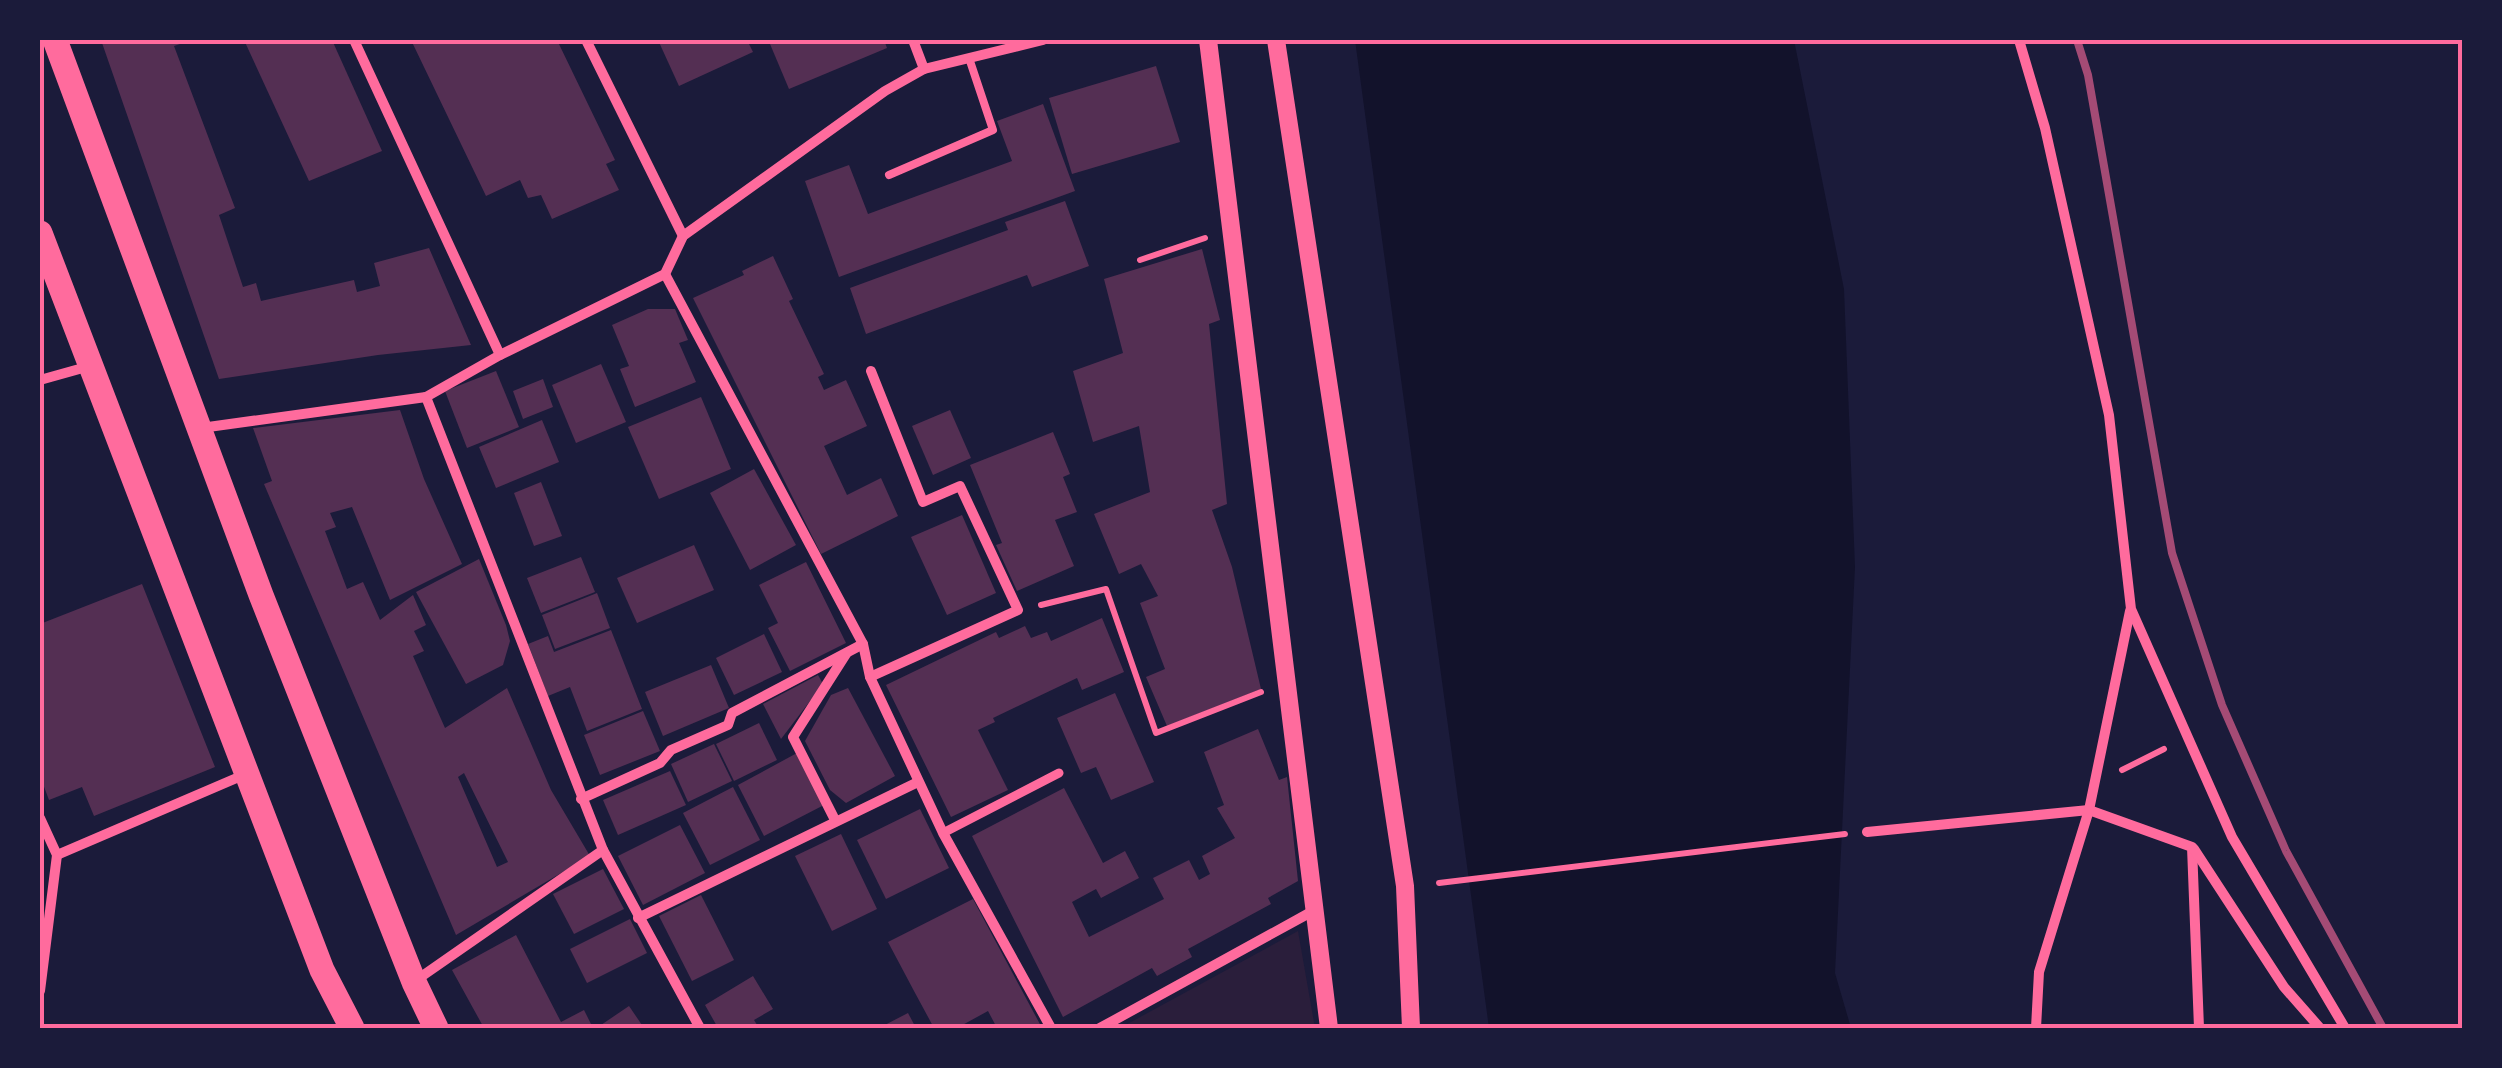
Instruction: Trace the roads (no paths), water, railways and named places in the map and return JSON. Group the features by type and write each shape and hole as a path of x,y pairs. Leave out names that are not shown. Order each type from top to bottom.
{"main road":[{"path":"56,40 261,595 414,982 436,1028"},
{"path":"40,234 322,970 352,1028"}],"street":[{"path":"354,40 500,356"},
{"path":"586,40 683,236"},
{"path":"913,40 924,69"},
{"path":"200,428 426,398 500,356 665,274 683,236 885,91 924,69 1043,40"},
{"path":"1208,40 1329,1028"},
{"path":"1276,40 1404,886 1411,1028"},
{"path":"2018,40 2045,128 2109,415 2131,609 2232,837 2344,1028"},
{"path":"665,274 863,644 870,678 918,782 1051,1028"},
{"path":"40,380 90,366"},
{"path":"870,678 1018,610 960,486 923,502 872,371"},
{"path":"426,398 603,850 700,1028"},
{"path":"2036,1028 2040,972 2093,812 2131,609"},
{"path":"581,799 660,763 671,750 728,725 732,713 863,644"},
{"path":"835,820 793,737 847,653"},
{"path":"57,855 247,773"},
{"path":"944,834 1059,773"},
{"path":"638,918 918,782"},
{"path":"1867,832 2093,812 2192,847 2284,987 2320,1028"},
{"path":"40,818 57,855 40,991"},
{"path":"2192,847 2200,1028"},
{"path":"414,982 603,850"},
{"path":"1100,1028 1313,911"}],"lane":[{"path":"889,175 993,130 969,58"}],"railway":[{"path":"2077,40 2088,75 2172,553 2222,705 2286,851 2383,1028"}]}
